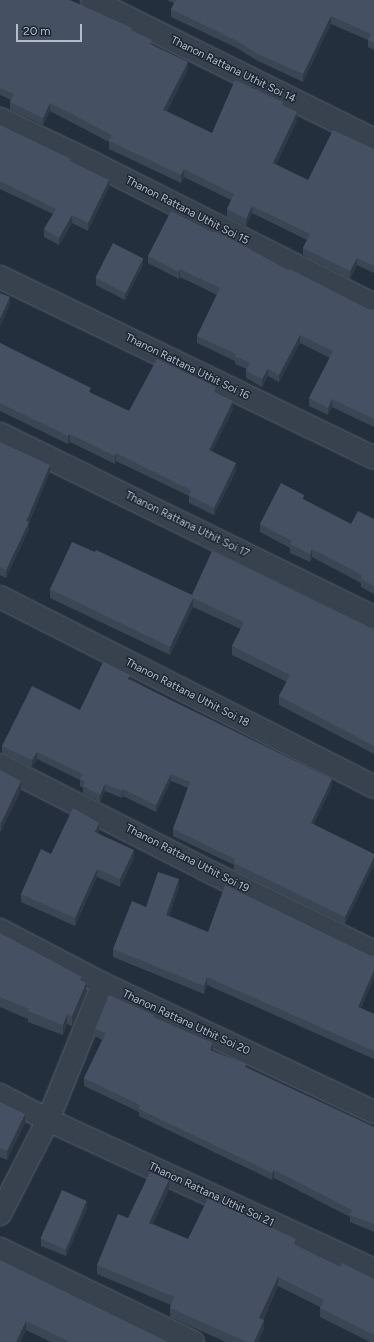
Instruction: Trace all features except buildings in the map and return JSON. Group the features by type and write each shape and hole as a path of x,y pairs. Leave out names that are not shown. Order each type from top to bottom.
{"street":[{"name":"Thanon Rattana Uthit Soi 14","path":"92,0 374,140"},
{"name":"Thanon Rattana Uthit Soi 15","path":"0,119 90,162 374,305"},
{"name":"Thanon Rattana Uthit Soi 16","path":"0,277 374,458"},
{"name":"Thanon Rattana Uthit Soi 17","path":"0,434 374,617"},
{"name":"Thanon Rattana Uthit Soi 18","path":"0,597 374,787"},
{"name":"Thanon Rattana Uthit Soi 19","path":"0,764 212,873 374,952"},
{"name":"Thanon Rattana Uthit Soi 20","path":"0,930 103,984 374,1112"},
{"path":"0,1214 48,1120 103,984"},
{"name":"Thanon Rattana Uthit Soi 21","path":"0,1095 48,1120 374,1270"},
{"path":"0,1249 194,1342"}]}
